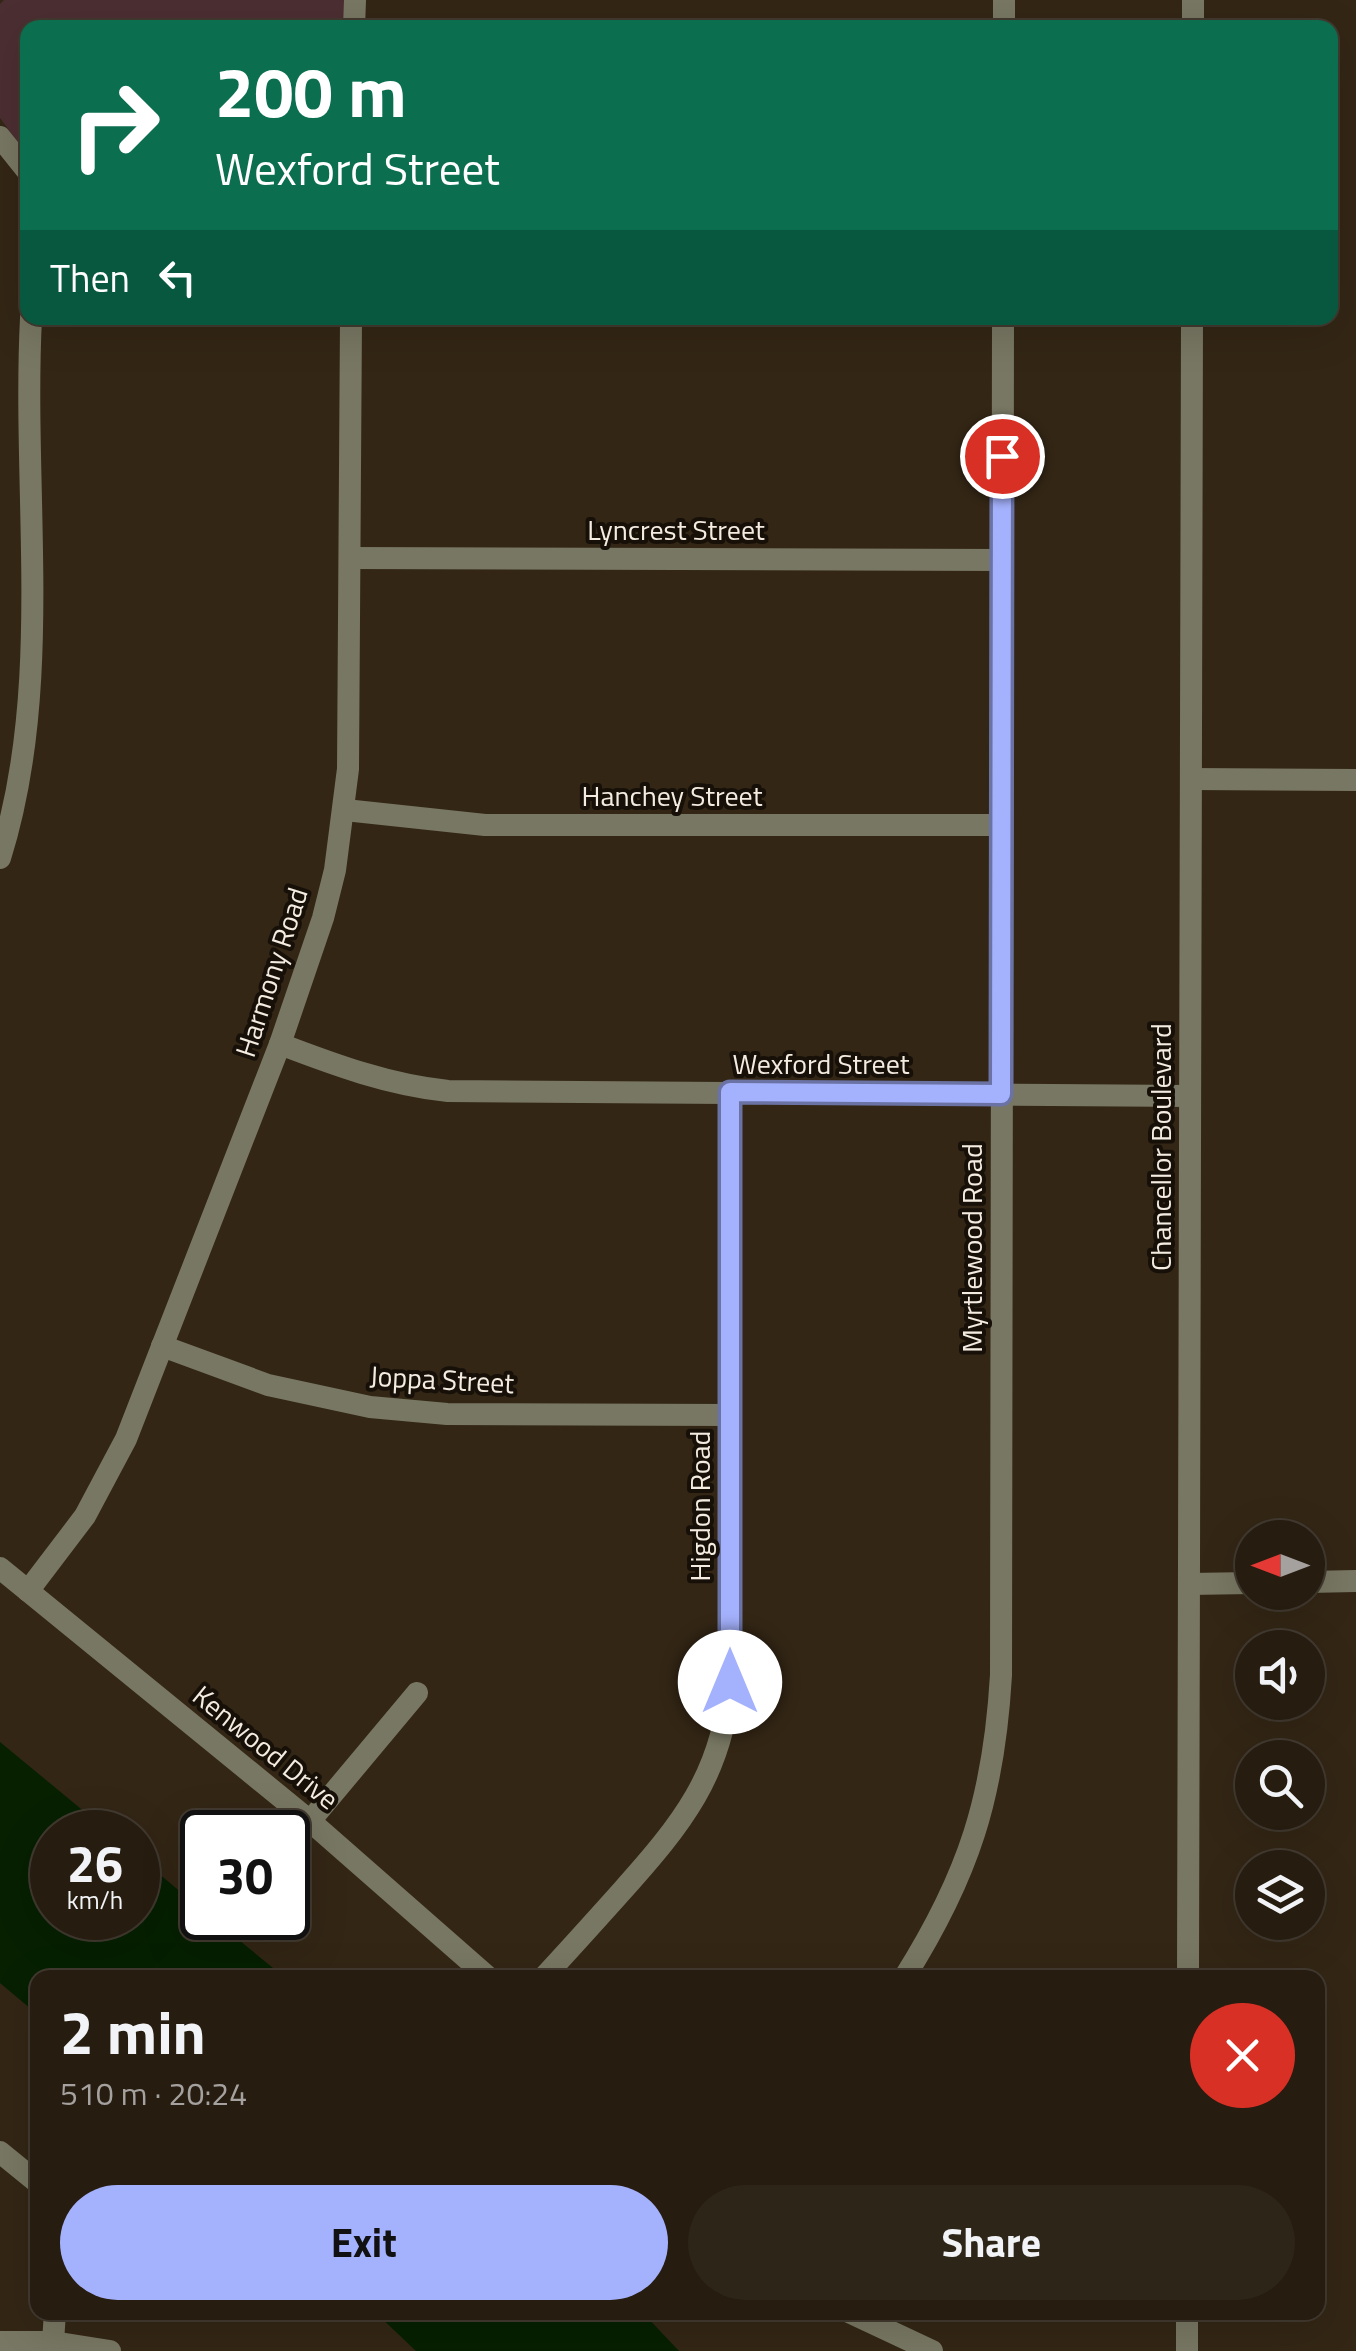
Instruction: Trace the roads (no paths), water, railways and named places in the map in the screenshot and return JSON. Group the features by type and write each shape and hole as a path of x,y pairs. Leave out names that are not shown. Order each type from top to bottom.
{"street":[{"path":"0,137 20,162"},
{"path":"0,858 21,770 29,699 31,325"},
{"name":"Harmony Road","path":"28,1591 86,1516 126,1440 280,1044 323,918 344,810 350,733 350,325"},
{"name":"Myrtlewood Road","path":"909,1970 934,1929 964,1865 986,1799 998,1730 1003,325"},
{"name":"Chancellor Boulevard","path":"1188,1970 1192,325"},
{"name":"Lyncrest Street","path":"350,558 1002,560"},
{"path":"1191,780 1356,780"},
{"name":"Hanchey Street","path":"344,810 485,825 1000,825"},
{"name":"Wexford Street","path":"280,1044 368,1076 420,1088 1190,1096"},
{"name":"Higdon Road","path":"550,1970 670,1838 712,1766 724,1726 730,1682 730,1092"},
{"name":"Joppa Street","path":"162,1346 268,1385 370,1408 447,1414 728,1414"},
{"name":"Kenwood Drive","path":"0,1568 297,1810"},
{"path":"1325,1582 1356,1581"},
{"path":"1189,1584 1235,1583"},
{"path":"310,1821 417,1694"},
{"name":"Kenwood Drive","path":"310,1821 480,1970"},
{"path":"0,2152 30,2176"},
{"path":"53,2342 54,2320"},
{"path":"865,2320 932,2351"},
{"path":"1187,2320 1187,2351"},
{"path":"0,2342 53,2342 110,2351"}]}
